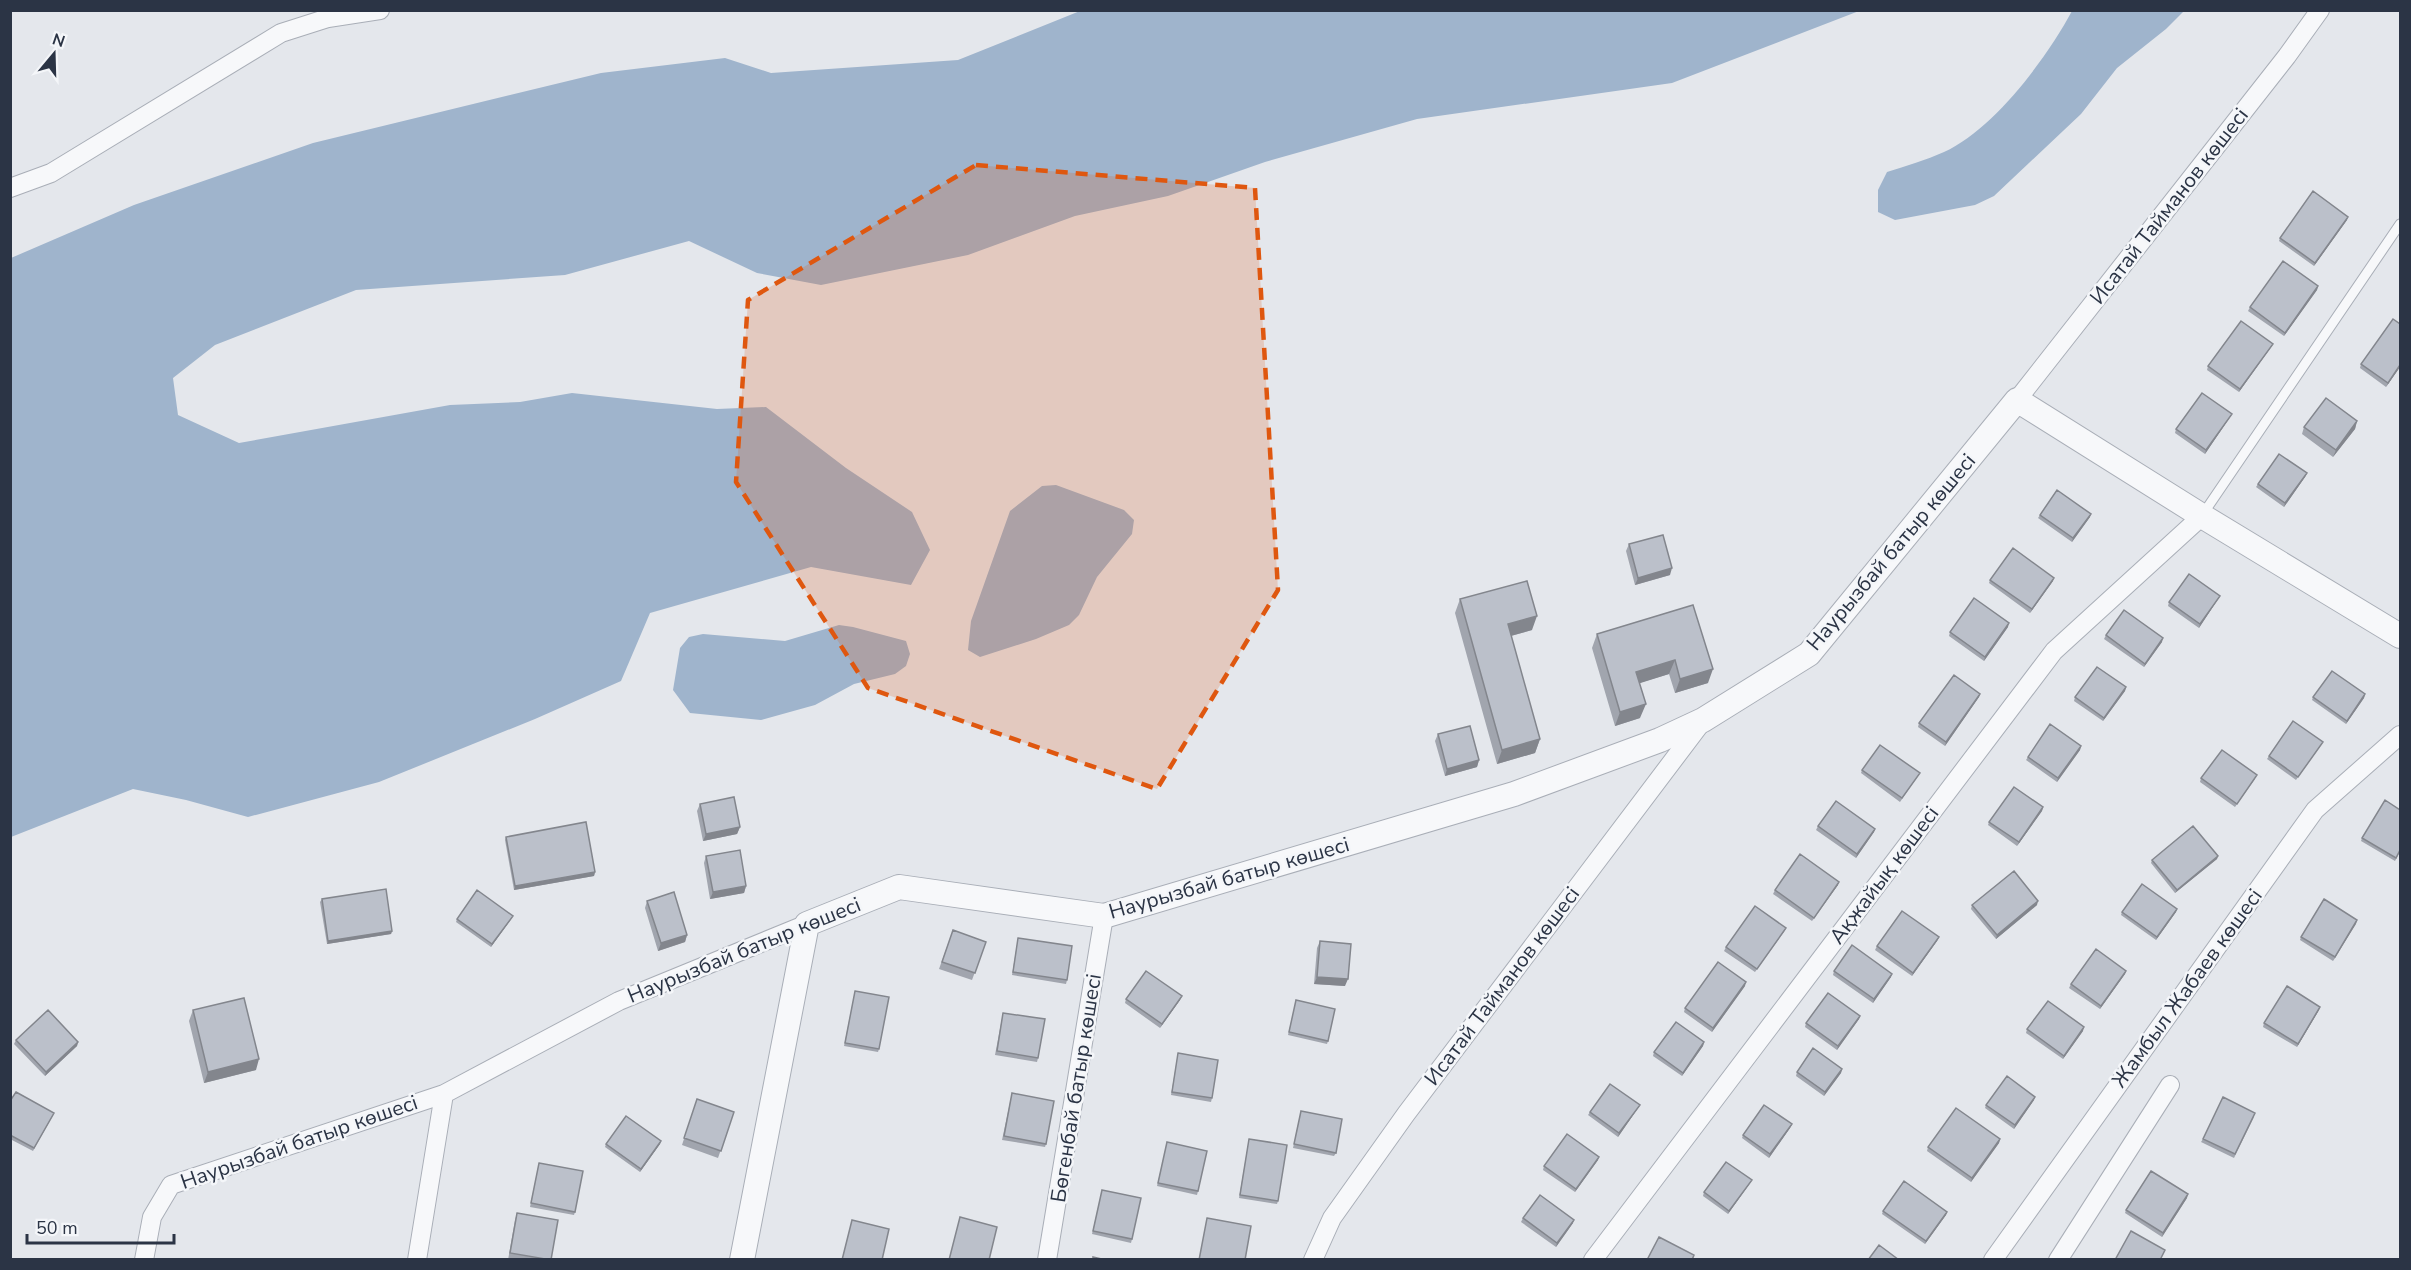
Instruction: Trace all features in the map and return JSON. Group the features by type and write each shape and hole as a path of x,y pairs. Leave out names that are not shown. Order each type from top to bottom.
{"street":[{"path":"10,188 51,173 281,33 328,18 380,10"},
{"name":"Исатай Тайманов көшесі","path":"2017,400 2273,74 2320,10"},
{"path":"2017,400 2400,636"},
{"name":"Наурызбай батыр көшесі","path":"144,1260 152,1216 171,1185 444,1094 619,1001 899,888 1104,916 1514,794 1660,740 1703,720 1809,654 2017,400"},
{"name":"Ақжайық көшесі","path":"1593,1260 2054,651 2202,516"},
{"name":"Исатай Тайманов көшесі","path":"1313,1260 1332,1218 1406,1114 1703,720"},
{"name":"Жамбыл Жабаев көшесі","path":"1994,1260 2315,810 2400,735"},
{"name":"Бөгенбай батыр көшесі","path":"1047,1260 1104,916"},
{"path":"742,1260 807,924"},
{"path":"2058,1260 2170,1085"},
{"path":"417,1260 444,1094"}],"lane":[{"path":"2202,516 2400,224"}],"highlighted area":[{"path":"976,165 1255,188 1278,590 1157,789 868,688 736,482 748,300"}],"water":[{"path":"1080,11 1859,11 1672,83 1417,119 1265,162 1168,196 1075,216 968,255 821,285 757,273 689,241 565,275 356,290 215,345 173,378 178,415 239,443 450,405 520,402 572,393 717,409 766,407 846,468 912,512 930,550 911,585 811,567 650,613 621,681 535,719 379,782 248,817 186,800 133,789 11,837 11,258 134,205 313,143 601,73 725,58 771,73 958,60"},
{"path":"2072,11 2184,11 2166,29 2117,68 2081,114 1994,196 1975,205 1895,220 1878,212 1878,190 1887,172 1944,152 1981,127 2000,110 2033,71"},
{"path":"1056,485 1124,510 1134,520 1132,534 1097,577 1079,615 1069,625 1036,639 980,657 968,650 971,621 1010,511 1042,486"},
{"path":"839,625 906,641 910,654 906,666 895,674 854,684 815,705 761,720 690,713 673,690 680,648 689,637 703,634 785,641"}],"building":[{"path":"2313,191 2348,217 2315,263 2280,238"},
{"path":"2283,261 2318,286 2285,333 2250,307"},
{"path":"2393,319 2400,324 2400,365 2388,383 2361,364"},
{"path":"2241,321 2273,344 2240,389 2208,366"},
{"path":"2202,393 2232,414 2206,450 2176,429"},
{"path":"2326,398 2357,421 2336,450 2304,427"},
{"path":"2279,454 2307,473 2285,503 2258,484"},
{"path":"2057,490 2091,514 2073,538 2040,515"},
{"path":"1663,535 1672,568 1638,578 1629,544"},
{"path":"2013,548 2054,578 2032,609 1990,580"},
{"path":"2189,574 2220,596 2200,624 2169,602"},
{"path":"1527,581 1537,616 1508,624 1540,739 1502,750 1460,599"},
{"path":"1974,598 2009,623 1985,657 1950,632"},
{"path":"1693,605 1713,669 1680,679 1675,660 1636,672 1646,704 1620,712 1597,634"},
{"path":"2124,610 2163,638 2145,664 2106,635"},
{"path":"2097,667 2126,687 2104,718 2075,697"},
{"path":"2332,671 2365,694 2347,721 2313,697"},
{"path":"1954,675 1980,694 1946,742 1919,723"},
{"path":"2293,721 2323,742 2298,777 2269,756"},
{"path":"2050,724 2081,746 2058,778 2028,757"},
{"path":"1470,726 1479,760 1447,769 1438,734"},
{"path":"1880,745 1920,773 1902,798 1862,770"},
{"path":"2222,750 2257,775 2237,804 2201,778"},
{"path":"2014,787 2043,807 2019,842 1989,822"},
{"path":"734,797 740,827 706,834 700,804"},
{"path":"2385,800 2400,810 2400,850 2396,858 2362,838"},
{"path":"1836,801 1875,829 1857,854 1818,826"},
{"path":"586,822 595,872 515,886 506,837"},
{"path":"2193,826 2218,856 2177,890 2152,860"},
{"path":"740,850 746,886 713,892 706,856"},
{"path":"1800,854 1839,882 1814,918 1775,890"},
{"path":"2014,871 2038,901 1997,935 1972,905"},
{"path":"2142,884 2177,909 2157,937 2122,912"},
{"path":"386,889 392,931 328,941 322,899"},
{"path":"477,890 513,916 492,944 457,919"},
{"path":"674,892 687,935 661,943 647,901"},
{"path":"2324,899 2357,920 2335,957 2301,937"},
{"path":"1755,906 1786,928 1757,969 1726,947"},
{"path":"1902,911 1939,937 1913,973 1877,946"},
{"path":"953,930 986,942 975,973 942,962"},
{"path":"1018,938 1072,946 1067,980 1013,972"},
{"path":"1320,941 1351,944 1348,979 1317,977"},
{"path":"1852,945 1892,974 1874,999 1834,971"},
{"path":"2096,949 2126,971 2101,1006 2071,984"},
{"path":"1718,962 1746,982 1713,1028 1685,1008"},
{"path":"1146,971 1182,996 1162,1024 1126,999"},
{"path":"2287,986 2320,1007 2298,1044 2264,1023"},
{"path":"855,991 889,997 879,1049 845,1043"},
{"path":"1828,993 1860,1016 1838,1046 1806,1023"},
{"path":"244,998 259,1059 208,1072 193,1010"},
{"path":"1296,1000 1335,1009 1328,1041 1289,1032"},
{"path":"2048,1001 2084,1027 2064,1056 2027,1029"},
{"path":"48,1010 78,1042 46,1072 16,1040"},
{"path":"1003,1013 1045,1019 1038,1058 997,1051"},
{"path":"1676,1022 1704,1042 1683,1073 1654,1052"},
{"path":"1813,1048 1842,1069 1825,1092 1797,1072"},
{"path":"1178,1053 1218,1060 1212,1098 1172,1092"},
{"path":"2007,1076 2035,1097 2015,1125 1986,1105"},
{"path":"1610,1084 1640,1105 1619,1133 1590,1112"},
{"path":"16,1092 54,1113 34,1148 10,1135 10,1101"},
{"path":"1012,1093 1054,1101 1046,1144 1004,1136"},
{"path":"2223,1097 2255,1113 2235,1154 2203,1139"},
{"path":"697,1099 734,1112 721,1151 684,1138"},
{"path":"1764,1105 1792,1124 1770,1154 1743,1135"},
{"path":"1956,1108 2000,1139 1972,1178 1928,1147"},
{"path":"1301,1111 1342,1119 1336,1153 1294,1144"},
{"path":"626,1116 661,1141 641,1169 606,1144"},
{"path":"1567,1134 1599,1157 1576,1189 1544,1166"},
{"path":"1249,1139 1287,1145 1278,1201 1240,1195"},
{"path":"1167,1142 1207,1151 1198,1191 1158,1183"},
{"path":"1726,1162 1752,1180 1729,1211 1704,1192"},
{"path":"539,1163 583,1171 575,1212 531,1203"},
{"path":"2151,1171 2188,1194 2163,1233 2126,1210"},
{"path":"1904,1181 1947,1212 1926,1241 1883,1211"},
{"path":"1102,1190 1141,1198 1132,1239 1093,1231"},
{"path":"1540,1195 1574,1220 1557,1243 1523,1218"},
{"path":"517,1213 558,1220 551,1260 510,1253"},
{"path":"960,1217 997,1227 989,1260 949,1260"},
{"path":"1207,1218 1251,1226 1245,1260 1199,1260"},
{"path":"852,1220 889,1229 882,1260 842,1260"},
{"path":"2131,1231 2165,1250 2160,1260 2115,1260"},
{"path":"1659,1237 1694,1255 1692,1260 1647,1260"},
{"path":"1879,1245 1899,1260 1868,1260"}]}
